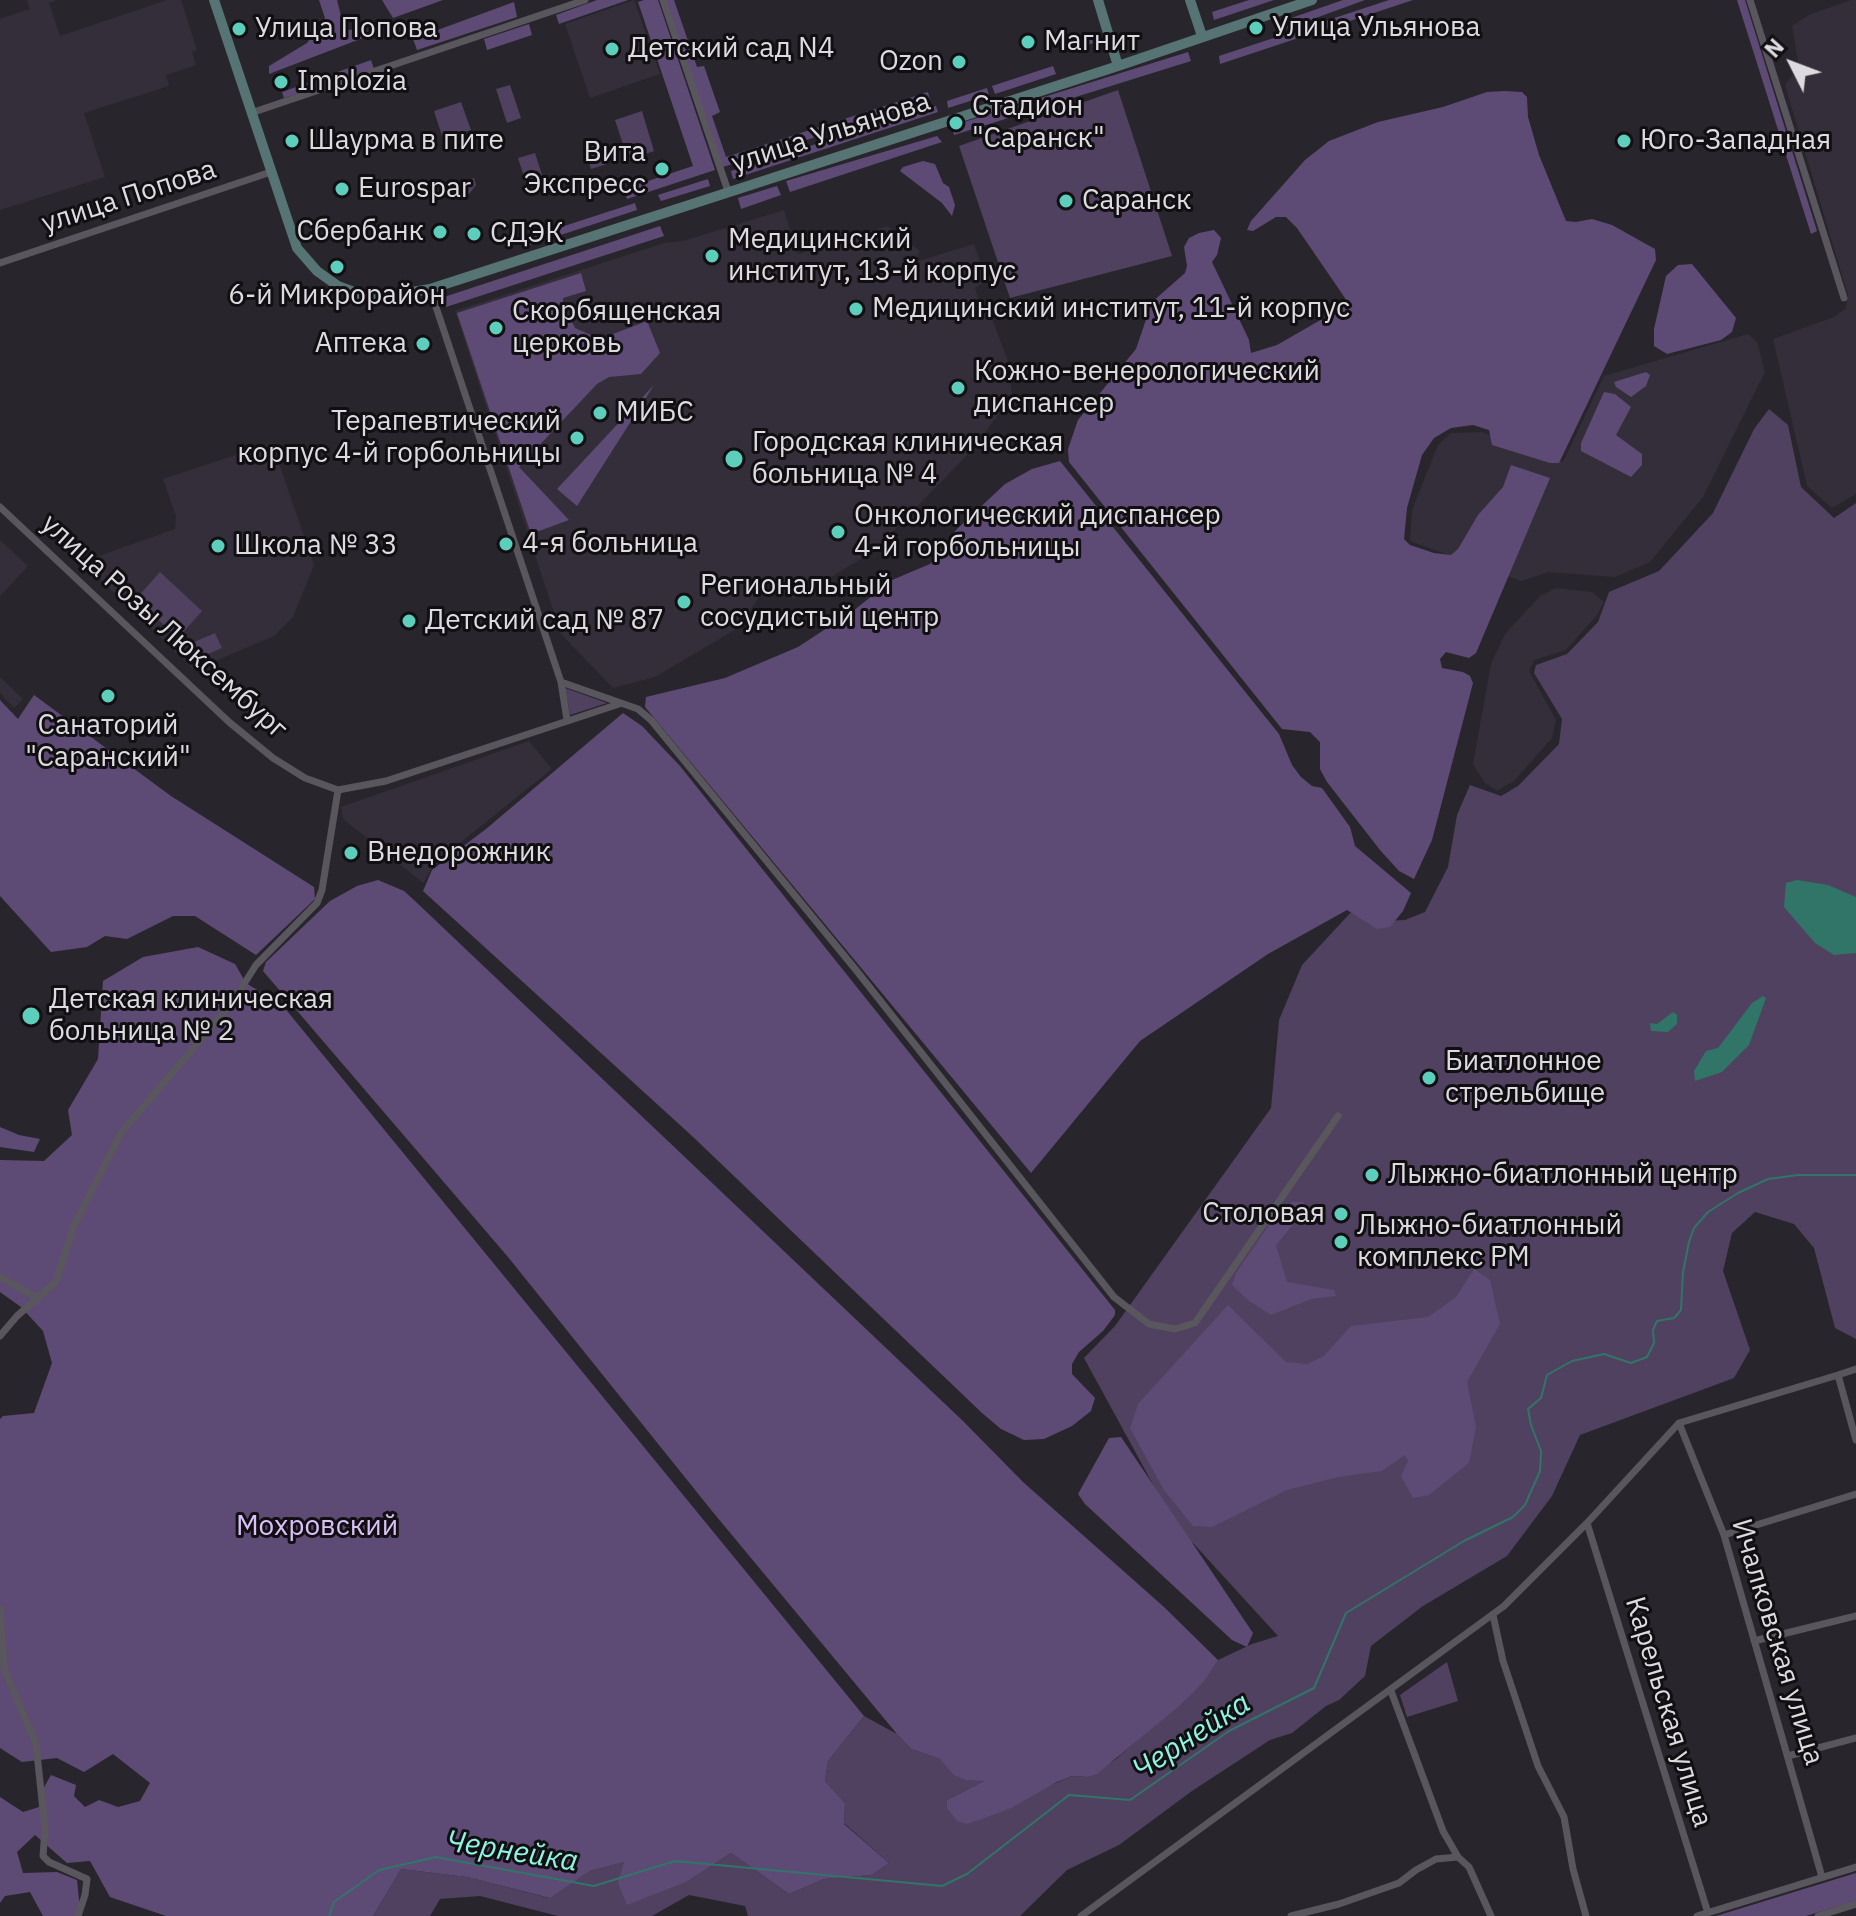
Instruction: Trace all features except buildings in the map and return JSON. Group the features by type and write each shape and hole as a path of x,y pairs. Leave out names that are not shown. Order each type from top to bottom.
{"main road":[{"path":"214,0 271,172"},
{"path":"1098,0 1118,66"},
{"path":"1190,0 1202,36"},
{"name":"улица Ульянова","path":"271,172 297,248 328,280 362,295 383,297 430,289 1312,0"}],"street":[{"path":"251,113 585,0"},
{"path":"663,0 728,191"},
{"path":"1750,0 1844,298"},
{"name":"улица Попова","path":"0,263 271,172"},
{"path":"430,289 561,682 567,720"},
{"name":"улица Розы Люксембург","path":"0,507 237,728 294,771 338,790"},
{"path":"561,682 638,709 651,720 856,970 1114,1297 1149,1324 1175,1329 1195,1323 1338,1116"},
{"path":"0,1336 17,1316 56,1282 74,1226 121,1133 232,1003 256,965 317,903 322,890 338,790 386,781 621,703"},
{"path":"0,1277 39,1299"},
{"path":"1081,1916 1493,1615 1587,1523 1679,1423 1856,1369"},
{"path":"1838,1375 1856,1440"},
{"name":"Ичалковская улица","path":"1679,1423 1724,1535 1822,1877"},
{"path":"1724,1535 1856,1494"},
{"name":"Карельская улица","path":"1587,1523 1708,1913"},
{"path":"0,1609 4,1669 36,1744 45,1829 43,1856 49,1862 87,1879 78,1916"},
{"path":"1493,1615 1503,1661 1538,1766 1564,1817 1573,1869 1586,1916"},
{"path":"1754,1641 1856,1616"},
{"path":"1391,1691 1443,1831 1458,1857 1469,1867 1491,1916"},
{"path":"1788,1756 1856,1738"},
{"path":"1291,1916 1384,1889 1436,1859 1458,1857"},
{"path":"1697,1916 1856,1867"},
{"path":"1818,1916 1856,1904"}],"shaded area":[{"path":"27,0 57,0 49,3 60,36 167,0 181,0 197,50 192,52 196,65 166,75 169,86 84,113 105,177 0,210 0,19 30,9"},
{"name":"Детский сад N4","path":"634,0 660,74 590,98 565,24"},
{"path":"1856,0 1856,494 1832,508 1807,486 1773,339 1834,317 1846,308 1848,295 1785,85 1799,67 1792,26 1809,15"},
{"path":"510,85 521,118 507,123 496,89"},
{"name":"Саранск","path":"1118,90 1172,256 1010,298 959,146"},
{"path":"461,102 471,130 443,139 434,111"},
{"path":"642,111 654,151 628,160 615,120"},
{"path":"599,139 607,164 591,169 583,144"},
{"path":"535,153 543,178 526,183 518,158"},
{"path":"474,178 476,185 469,194 449,200 445,188"},
{"name":"Городская клиническая больница № 4","path":"784,210 798,254 887,226 920,251 915,262 974,244 986,280 975,288 981,308 988,308 1008,361 1012,396 972,450 873,552 794,599 770,581 738,628 655,677 613,688 561,634 455,311 664,243 683,241"},
{"path":"1748,334 1757,342 1765,372 1703,497 1650,562 1615,577 1549,572 1521,581 1410,541 1412,510 1438,445 1451,433 1482,432 1563,462 1604,376"},
{"path":"1769,409 1788,425 1801,487 1834,518 1856,503 1856,1339 1835,1328 1814,1248 1794,1224 1755,1212 1732,1233 1723,1271 1750,1350 1734,1378 1580,1435 1552,1496 1507,1556 1423,1606 1371,1646 1365,1676 1339,1700 1326,1706 1292,1733 1270,1740 1192,1791 1119,1845 1067,1870 1020,1916 748,1916 745,1906 689,1895 652,1916 558,1916 480,1896 440,1899 430,1916 373,1916 401,1869 467,1877 549,1898 590,1871 624,1862 688,1881 731,1853 789,1894 824,1879 870,1875 889,1863 844,1823 845,1803 825,1781 828,1761 864,1716 897,1734 911,1749 940,1759 966,1780 986,1780 947,1800 1040,1790 1072,1776 1087,1777 1115,1760 1184,1702 1218,1660 1278,1636 1193,1543 1185,1543 1084,1358 1115,1326 1271,1108 1279,1020 1302,965 1355,908 1387,921 1405,920 1425,912 1448,867 1457,815 1470,785 1501,796 1518,786 1559,744 1562,719 1534,673 1536,665 1567,654 1598,622 1609,592 1659,571 1713,513 1754,429"},
{"name":"Школа № 33","path":"272,443 314,565 293,617 274,636 194,670 82,562 175,529 176,516 163,479"},
{"path":"0,540 28,566 0,596"},
{"path":"160,572 202,611 178,638 136,599"},
{"path":"1556,588 1592,592 1604,602 1597,615 1566,650 1534,660 1529,671 1556,720 1552,738 1514,781 1497,791 1485,783 1473,764 1491,664 1505,634 1540,596"},
{"path":"215,633 222,648 194,660 187,645"},
{"path":"0,677 23,699 14,708 0,693"},
{"path":"565,688 607,703 570,715"},
{"path":"529,741 552,769 435,863 423,883 343,819 341,807"},
{"path":"1797,880 1828,885 1856,897 1856,953 1834,955 1815,943 1784,907 1786,883"},
{"path":"1763,996 1766,998 1749,1045 1722,1072 1695,1081 1694,1071 1706,1051 1718,1048 1752,1003"},
{"path":"1673,1012 1677,1015 1677,1024 1668,1032 1651,1031 1650,1023 1657,1024"},
{"path":"1447,1662 1458,1701 1407,1717 1400,1695"}],"green space":[{"path":"319,0 337,0 342,20 349,30 367,28 368,36 269,74 269,66 307,43 325,18"},
{"path":"382,0 443,0 393,18"},
{"path":"597,0 628,0 559,24 556,15"},
{"path":"658,0 715,170 627,199 624,189 693,166 638,2"},
{"path":"665,0 674,0 697,67 704,66 720,112 712,116 726,157 928,92 930,100 723,167"},
{"path":"1249,0 1274,0 1214,20 1212,12"},
{"path":"1343,0 1365,0 1280,31 1277,23"},
{"path":"1389,0 1413,0 1220,64 1219,56"},
{"path":"1737,0 1745,0 1817,231 1811,234"},
{"path":"514,2 517,17 417,50 413,39"},
{"path":"529,24 532,35 487,50 484,39"},
{"path":"1090,33 1093,43 1070,51 1067,41"},
{"path":"1188,52 1191,61 954,135 951,126"},
{"path":"371,60 374,69 284,98 282,92"},
{"path":"1053,66 1056,74 995,94 992,86"},
{"path":"987,88 989,95 948,108 947,101"},
{"path":"1487,92 1522,92 1527,97 1528,117 1539,155 1566,221 1592,219 1612,225 1655,249 1656,260 1559,463 1492,445 1489,430 1473,425 1451,428 1434,438 1422,455 1407,508 1404,539 1410,545 1434,553 1451,555 1458,549 1478,515 1503,487 1511,465 1550,478 1476,653 1469,658 1446,652 1440,659 1442,668 1463,672 1470,676 1473,683 1432,840 1414,879 1399,871 1380,850 1327,782 1320,769 1320,742 1310,732 1282,729 1069,462 1068,449 1078,420 1136,349 1152,302 1185,273 1184,247 1189,238 1214,230 1221,238 1212,262 1249,340 1251,353 1277,345 1343,307 1345,298 1297,228 1286,217 1276,217 1253,231 1247,230 1251,221 1305,160 1329,141 1378,122 1443,107"},
{"path":"936,106 938,112 733,179 731,171"},
{"path":"937,136 942,142 790,192 786,181"},
{"path":"923,161 935,164 943,183 949,187 955,205 952,216 942,203 900,171 903,167"},
{"path":"708,179 710,186 661,201 658,195"},
{"path":"777,186 781,195 741,209 738,198"},
{"path":"635,203 637,210 524,247 521,240"},
{"path":"660,226 664,236 446,307 444,297"},
{"path":"1692,264 1736,318 1732,332 1721,340 1667,354 1654,346 1654,329 1666,276 1678,265"},
{"path":"581,273 586,291 563,298 575,328 600,339 647,321 660,353 641,374 609,377 597,384 519,467 569,520 531,534 457,313"},
{"path":"1646,372 1650,375 1646,386 1631,397 1616,387 1614,382"},
{"path":"654,385 577,506 557,489"},
{"path":"1604,392 1615,394 1631,407 1616,435 1642,454 1642,465 1631,477 1581,451 1581,443"},
{"path":"1060,461 1279,734 1292,765 1301,777 1312,786 1322,788 1350,827 1355,846 1411,893 1403,911 1390,927 1377,929 1347,910 1268,954 1140,1041 1031,1173 645,707 646,697 725,678 798,647 853,611 892,580 930,564 957,529 1005,484 1032,469"},
{"path":"34,695 171,796 314,887 315,899 256,955 195,916 173,916 127,939 105,936 87,947 51,952 0,896 0,700 18,719"},
{"path":"623,713 642,726 680,766 1115,1310 1115,1315 1103,1331 1079,1352 1072,1364 1072,1374 1095,1398 1091,1411 1072,1426 1044,1439 1024,1440 1001,1429 691,1135 423,891 432,870 486,829"},
{"path":"378,880 404,891 415,901 964,1422 1023,1482 1164,1607 1218,1660 1184,1702 1097,1774 1072,1776 1011,1808 982,1819 967,1824 957,1821 947,1808 947,1800 984,1781 966,1780 954,1775 940,1759 911,1749 897,1734 712,1511 508,1257 263,971 266,962 330,901 357,886"},
{"name":"Мохровский","path":"198,947 235,964 246,983 283,1006 864,1716 828,1761 825,1781 845,1803 844,1824 889,1863 871,1875 824,1879 789,1894 731,1853 688,1881 627,1905 618,1883 624,1862 590,1871 550,1898 467,1877 401,1869 373,1916 166,1916 110,1897 90,1861 67,1863 35,1835 17,1852 23,1873 57,1872 77,1880 80,1909 75,1916 43,1916 30,1892 5,1896 0,1903 0,1797 23,1812 39,1807 43,1789 51,1775 76,1785 74,1796 85,1807 99,1800 118,1807 140,1801 150,1783 113,1754 84,1772 57,1758 22,1762 0,1748 0,1419 3,1416 34,1413 52,1363 43,1331 21,1307 0,1292 0,1160 44,1161 72,1135 68,1110 98,1059 103,981 143,957"},
{"path":"0,1127 40,1139 34,1152 0,1147"},
{"path":"1292,1202 1304,1202 1306,1209 1276,1245 1287,1282 1334,1290 1336,1296 1311,1299 1271,1315 1232,1285 1236,1273 1271,1222"},
{"path":"1474,1269 1490,1280 1500,1324 1467,1382 1476,1427 1469,1463 1429,1495 1413,1498 1401,1476 1408,1461 1405,1455 1382,1471 1338,1477 1287,1490 1212,1527 1193,1526 1164,1490 1130,1428 1138,1404 1228,1305 1286,1362 1307,1364 1324,1356 1351,1326 1428,1317 1456,1297"},
{"path":"1121,1437 1253,1633 1247,1647 1232,1640 1085,1504 1078,1494 1109,1438"},
{"path":"1856,1873 1856,1901 1806,1916 1716,1916"}],"waterway":[{"name":"Чернейка","path":"329,1916 334,1902 379,1870 436,1857 594,1886 675,1861 942,1886 967,1874 1069,1795 1130,1800 1229,1731 1314,1688 1346,1613 1464,1541 1513,1517 1525,1505 1540,1471 1541,1451 1528,1409 1541,1398 1547,1375 1572,1361 1604,1354 1631,1363 1647,1357 1654,1343 1653,1330 1657,1321 1674,1318 1681,1310 1683,1272 1689,1242 1694,1228 1708,1212 1768,1179 1798,1175 1856,1175"}],"place":[{"name":"Улица Ульянова","path":"1256,28"},
{"name":"Улица Попова","path":"239,29"},
{"name":"Магнит","path":"1028,42"},
{"name":"Детский сад N4","path":"612,49"},
{"name":"Ozon","path":"959,62"},
{"name":"Implozia","path":"281,82"},
{"name":"Стадион \"Саранск\"","path":"956,123"},
{"name":"Шаурма в пите","path":"292,141"},
{"name":"Юго-Западная","path":"1624,141"},
{"name":"Вита Экспресс","path":"662,169"},
{"name":"Eurospar","path":"342,189"},
{"name":"Саранск","path":"1066,201"},
{"name":"Сбербанк","path":"440,232"},
{"name":"СДЭК","path":"474,234"},
{"name":"Медицинский институт, 13-й корпус","path":"712,256"},
{"name":"6-й Микрорайон","path":"337,267"},
{"name":"Медицинский институт, 11-й корпус","path":"856,309"},
{"name":"Скорбященская церковь","path":"496,328"},
{"name":"Аптека","path":"423,344"},
{"name":"Кожно-венерологический диспансер","path":"958,388"},
{"name":"МИБС","path":"600,413"},
{"name":"Терапевтический корпус 4-й горбольницы","path":"577,438"},
{"name":"Городская клиническая больница № 4","path":"734,459"},
{"name":"Онкологический диспансер 4-й горбольницы","path":"838,532"},
{"name":"4-я больница","path":"506,544"},
{"name":"Школа № 33","path":"218,546"},
{"name":"Региональный сосудистый центр","path":"684,602"},
{"name":"Детский сад № 87","path":"409,621"},
{"name":"Санаторий \"Саранский\"","path":"108,696"},
{"name":"Внедорожник","path":"351,853"},
{"name":"Детская клиническая больница № 2","path":"31,1016"},
{"name":"Биатлонное стрельбище","path":"1429,1078"},
{"name":"Лыжно-биатлонный центр","path":"1372,1175"},
{"name":"Столовая","path":"1341,1214"},
{"name":"Лыжно-биатлонный комплекс РМ","path":"1341,1242"}]}
